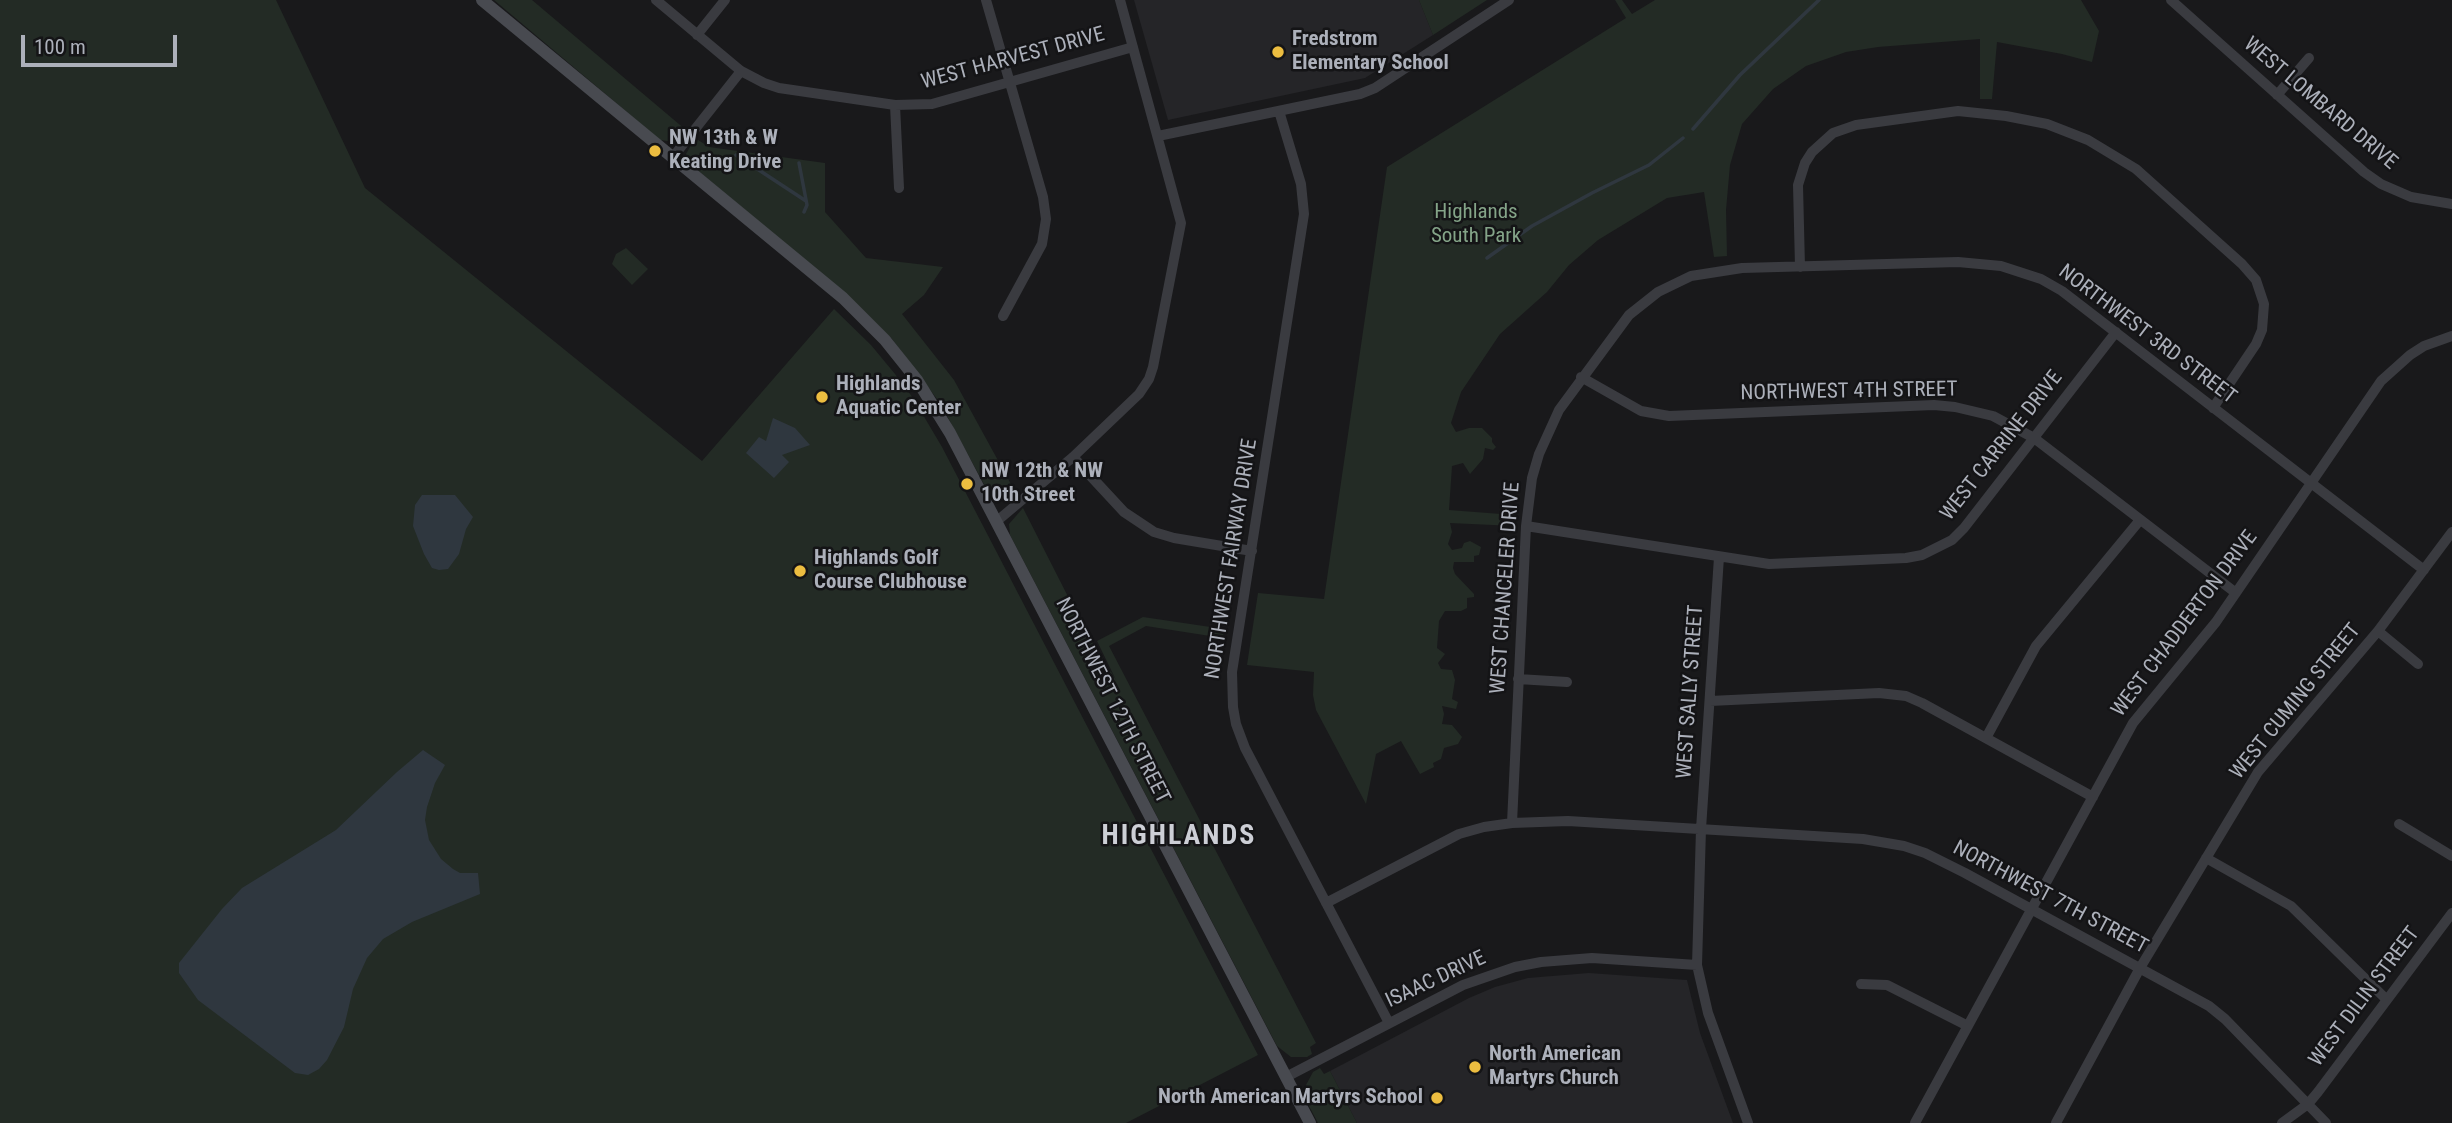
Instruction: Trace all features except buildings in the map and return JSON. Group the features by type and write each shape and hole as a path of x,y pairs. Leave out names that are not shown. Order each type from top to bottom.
{"main road":[{"name":"NORTHWEST 12TH STREET","path":"482,0 843,298 885,340 930,398 997,521 1310,1123"}],"street":[{"path":"656,0 741,71 673,157"},
{"path":"696,35 725,0"},
{"path":"986,0 1046,219 1042,244 1003,316"},
{"path":"997,521 1073,457 1139,394 1153,367 1181,223 1120,0"},
{"path":"1158,136 1360,94 1375,88 1509,0"},
{"name":"WEST LOMBARD DRIVE","path":"2177,2 2352,162 2381,184 2426,201 2452,204"},
{"name":"WEST HARVEST DRIVE","path":"741,71 779,88 895,105 932,104 1133,47"},
{"path":"2277,95 2309,58"},
{"path":"895,105 899,188"},
{"name":"NORTHWEST FAIRWAY DRIVE","path":"1279,111 1301,184 1304,214 1231,689 1236,724 1245,748 1389,1023"},
{"path":"1800,267 1798,185 1805,163 1812,152 1833,133 1856,125 1958,111 2047,124 2088,140 2136,169 2242,264 2256,280 2264,304 2262,330 2256,344 2213,408"},
{"name":"NORTHWEST 3RD STREET","path":"1800,267 1958,262 2001,266 2041,279 2062,291 2116,332 2424,570"},
{"name":"WEST CHANCELER DRIVE","path":"1512,823 1518,679 1532,478 1539,454 1559,410 1629,315 1658,292 1674,283 1707,272 1800,267"},
{"name":"WEST CARRINE DRIVE","path":"1527,526 1719,557 1784,564 1922,555 1952,540 1964,528 2116,332"},
{"name":"WEST CHADDERTON DRIVE","path":"1915,1123 2139,714 2208,632 2381,381 2424,346 2452,337"},
{"name":"NORTHWEST 4TH STREET","path":"1581,377 1641,411 1669,416 1945,406 1993,416 2034,438 2236,593"},
{"path":"1073,457 1125,512 1154,532 1252,551"},
{"path":"1986,738 2036,646 2140,520"},
{"name":"WEST CUMING STREET","path":"2056,1123 2140,968 2258,772 2378,631 2452,532"},
{"name":"WEST SALLY STREET","path":"1719,557 1701,829 1697,965 1708,1013 1748,1123"},
{"path":"2378,631 2418,664"},
{"path":"1518,679 1567,682"},
{"path":"1710,701 1894,693 1922,703 2092,797"},
{"name":"NORTHWEST 7TH STREET","path":"1326,903 1459,834 1496,824 1568,821 1863,839 1904,846 1926,853 2032,909 2217,1012 2326,1123"},
{"path":"2399,824 2452,856"},
{"path":"2206,858 2291,906 2386,999"},
{"name":"WEST DILIN STREET","path":"2282,1123 2308,1104 2452,913"},
{"name":"ISAAC DRIVE","path":"1286,1077 1476,979 1515,967 1592,958 1697,965"},
{"path":"1861,984 1887,985 1968,1026"}],"shaded area":[{"name":"Fredstrom Elementary School","path":"1134,0 1419,0 1433,35 1365,78 1168,120"},
{"path":"773,418 795,428 810,445 782,455 789,462 774,478 746,453 759,437 766,441"},
{"path":"422,495 455,495 473,517 466,529 459,554 448,569 432,568 413,526 415,505"},
{"path":"423,750 445,765 435,783 427,807 425,820 429,840 441,859 453,869 460,873 478,873 480,894 412,922 383,939 367,958 353,989 344,1027 327,1060 319,1069 308,1075 295,1073 198,1000 179,973 179,963 242,888 336,830"},
{"path":"1589,973 1687,980 1700,1033 1733,1123 1357,1123 1330,1071 1495,987 1528,978"}],"green space":[{"path":"0,0 276,0 365,188 702,461 834,309 871,345 895,374 913,398 942,447 1258,1055 1126,1123 0,1123"},
{"path":"494,0 532,0 686,130 674,142 660,140"},
{"path":"1419,0 1487,0 1433,35"},
{"name":"Highlands South Park","path":"1615,0 1622,0 1632,14 1655,0 2081,0 2099,31 2092,62 1997,42 1992,99 1980,99 1980,39 1878,47 1846,52 1806,66 1773,89 1742,124 1730,165 1726,210 1727,256 1714,257 1704,192 1667,198 1598,240 1569,265 1547,292 1500,334 1461,392 1451,423 1456,432 1482,428 1492,438 1496,447 1493,450 1485,448 1483,459 1470,474 1463,463 1452,466 1449,510 1514,515 1514,526 1450,523 1452,532 1448,544 1452,550 1462,548 1464,543 1470,541 1481,547 1479,555 1474,556 1474,562 1454,562 1453,568 1474,597 1467,598 1467,608 1461,611 1445,611 1439,621 1437,648 1445,654 1438,663 1441,669 1452,670 1455,680 1452,699 1458,702 1456,709 1442,706 1442,724 1452,725 1462,737 1458,744 1444,748 1441,759 1433,763 1434,767 1420,774 1401,741 1376,754 1366,804 1316,710 1313,695 1314,672 1247,665 1258,593 1324,599 1387,167 1626,18"},
{"path":"695,138 709,147 825,163 825,212 866,258 943,267 924,295 902,314 954,380 1012,486 991,497 940,403 892,339 847,295 691,165 686,154"},
{"path":"626,248 648,269 632,285 612,264 616,254"},
{"path":"1023,508 1089,638 1116,680 1097,641 1143,617 1224,629 1223,638 1146,626 1109,646 1316,1043 1310,1047 1312,1054 1307,1057 1291,1057 1277,1046 1010,535 1009,524"},
{"path":"1320,1068 1324,1074 1330,1071 1357,1123 1318,1123 1309,1106 1306,1085 1313,1072"}],"waterway":[{"path":"1693,129 1740,75 1819,0"},
{"path":"1487,258 1532,226 1649,165 1683,138"},
{"path":"736,155 806,201"},
{"path":"799,163 807,205 804,212"}],"place":[{"name":"Fredstrom Elementary School","path":"1278,52"},
{"name":"NW 13th & W Keating Drive","path":"655,151"},
{"name":"Highlands Aquatic Center","path":"822,397"},
{"name":"NW 12th & NW 10th Street","path":"967,484"},
{"name":"Highlands Golf Course Clubhouse","path":"800,571"},
{"name":"North American Martyrs Church","path":"1475,1067"},
{"name":"North American Martyrs School","path":"1437,1098"}],"district":[{"name":"HIGHLANDS","path":"1179,837"}]}
